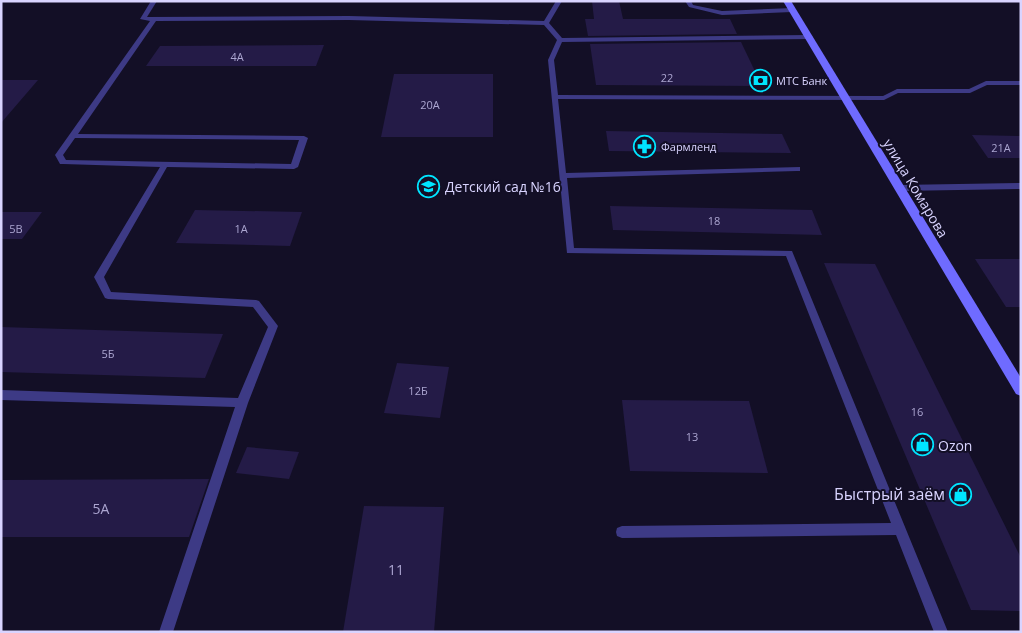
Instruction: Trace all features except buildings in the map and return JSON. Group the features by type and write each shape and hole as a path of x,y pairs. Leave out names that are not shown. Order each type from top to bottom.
{"street":[{"name":"улица Комарова","path":"790,6 810,37 833,81 846,98 1021,390"}],"lane":[{"path":"154,1 143,19 349,18 546,23 560,40"},
{"path":"546,23 559,1"},
{"path":"688,1 691,6 722,13 790,6"},
{"path":"73,136 304,138 294,167 62,162 59,155 154,19"},
{"path":"560,40 810,37"},
{"path":"560,40 551,60 570,251 789,253 941,632"},
{"path":"555,97 884,98 897,90 970,90 986,83 1021,83"},
{"path":"164,164 99,277 108,295 256,304 273,326 242,403 166,632"},
{"path":"562,176 796,169"},
{"path":"899,188 1021,186"},
{"path":"1,396 242,403"},
{"path":"622,532 900,529"}],"place":[{"name":"МТС Банк","path":"760,80"},
{"name":"Фармленд","path":"645,146"},
{"name":"Детский сад №16","path":"429,186"},
{"name":"Ozon","path":"922,445"},
{"name":"Быстрый заём","path":"961,494"}]}
